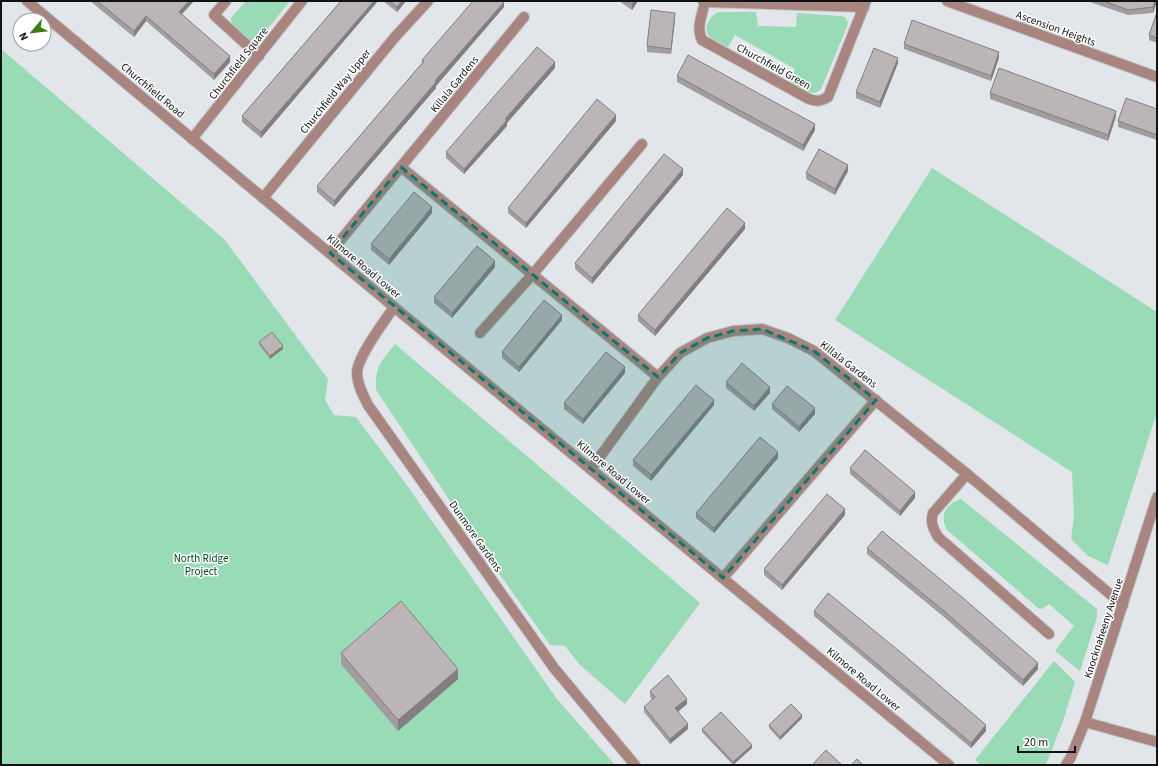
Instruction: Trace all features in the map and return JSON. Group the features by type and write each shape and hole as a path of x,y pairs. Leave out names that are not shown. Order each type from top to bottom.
{"street":[{"name":"Churchfield Road","path":"27,1 263,198"},
{"path":"226,1 214,15 259,56"},
{"name":"Churchfield Square","path":"192,139 302,1"},
{"name":"Churchfield Way Upper","path":"263,198 395,37 428,1"},
{"name":"Ascension Heights","path":"947,1 1157,77"},
{"name":"Churchfield Green","path":"704,2 865,4 828,97 816,101 809,99 702,40 698,28 704,2"},
{"name":"Killala Gardens","path":"330,253 524,17"},
{"path":"480,333 533,274 642,144"},
{"path":"401,167 658,377"},
{"name":"Kilmore Road Lower","path":"263,198 394,308 949,765"},
{"name":"Dunmore Gardens","path":"394,308 361,358 357,372 358,382 362,394 554,668 635,765"},
{"name":"Killala Gardens","path":"590,469 658,377 680,353 707,338 733,331 762,329 788,338 814,351 967,474 1123,605"},
{"name":"Killala Gardens","path":"723,578 876,400"},
{"path":"967,474 933,513 931,519 932,527 938,536 1049,634"},
{"name":"Knocknaheeny Avenue","path":"1066,765 1071,757 1085,722 1157,496"},
{"path":"1085,722 1157,742"}],"highlighted area":[{"path":"401,167 658,377 680,353 707,338 733,331 762,329 814,351 876,400 723,578 330,253"}],"green space":[{"path":"246,1 290,1 258,41 249,40 232,24 231,18"},
{"path":"719,12 756,12 758,26 796,27 797,13 840,16 845,17 848,22 821,89 813,93 805,91 789,82 795,69 735,35 728,47 711,38 707,31 708,23 713,16"},
{"name":"North Ridge Project","path":"1,49 224,239 328,379 325,400 334,415 356,417 401,477 557,699 615,765 1,765"},
{"path":"932,168 1157,312 1157,412 1108,565 1088,556 1071,539 1074,516 1072,472 835,320"},
{"path":"395,344 700,603 625,704 580,665 565,646 550,645 486,555 376,390 377,375 380,365"},
{"path":"961,499 1097,609 1097,617 1080,671 1055,651 1074,626 1049,604 1042,609 1038,608 947,530 944,520 945,511 951,504"},
{"path":"1054,661 1075,682 1063,721 1045,765 981,765 975,760"}],"building":[{"path":"97,1 189,1 179,12 230,56 214,74 146,16 134,31"},
{"path":"341,1 374,1 261,132 242,116"},
{"path":"390,1 402,1 397,7"},
{"path":"473,1 504,2 334,201 317,186 424,61 422,60"},
{"path":"627,1 634,1 632,4"},
{"path":"1104,1 1155,1 1153,7 1128,10"},
{"path":"651,10 675,13 671,49 647,46"},
{"path":"1157,12 1157,38 1149,35"},
{"path":"912,20 999,52 991,76 904,44"},
{"path":"537,47 555,62 464,169 446,152"},
{"path":"874,48 898,58 880,102 856,92"},
{"path":"688,55 815,124 803,145 677,76"},
{"path":"999,68 1116,111 1108,135 990,93"},
{"path":"1126,98 1157,109 1157,135 1118,121"},
{"path":"597,99 616,115 526,223 508,208"},
{"path":"819,149 848,165 835,189 806,173"},
{"path":"664,154 683,169 592,278 575,263"},
{"path":"414,192 432,207 389,259 371,244"},
{"path":"727,208 745,223 655,330 638,315"},
{"path":"477,246 495,261 452,313 434,297"},
{"path":"544,300 562,315 519,367 502,352"},
{"path":"272,332 283,346 270,356 259,342"},
{"path":"606,352 625,367 583,419 564,403"},
{"path":"742,363 770,387 754,406 726,382"},
{"path":"696,385 714,400 651,475 633,460"},
{"path":"787,386 815,408 799,427 772,404"},
{"path":"760,437 778,452 714,528 696,513"},
{"path":"865,450 915,492 900,511 850,468"},
{"path":"827,494 845,509 782,585 764,569"},
{"path":"882,531 1038,663 1023,680 944,611 867,548"},
{"path":"828,593 986,725 971,743 814,611"},
{"path":"401,601 458,669 398,720 341,653"},
{"path":"668,675 687,699 675,708 688,724 670,739 644,707 655,697 650,691"},
{"path":"791,704 802,715 780,737 769,725"},
{"path":"721,712 752,745 733,762 702,729"},
{"path":"826,750 842,765 812,765"},
{"path":"857,759 863,765 851,765"}]}
